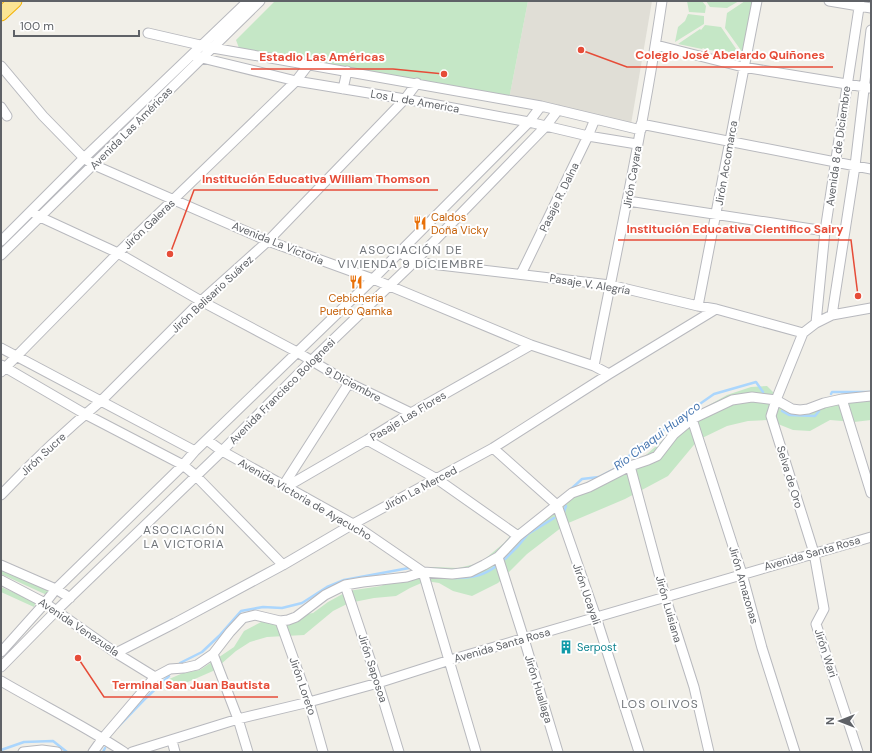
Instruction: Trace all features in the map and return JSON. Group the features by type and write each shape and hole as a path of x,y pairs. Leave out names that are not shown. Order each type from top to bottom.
{"highway":[{"path":"1,14 14,1"}],"street":[{"name":"Avenida Las Américas","path":"1,241 84,158 248,1"},
{"name":"Avenida Las Américas","path":"1,255 260,1"},
{"name":"Jirón Cayara","path":"594,366 628,202 637,144 656,45 662,1"},
{"name":"Jirón Accomarca","path":"698,306 743,67 757,1"},
{"path":"829,1 859,4 871,8"},
{"name":"Avenida 8 de Diciembre","path":"816,323 825,231 859,4"},
{"name":"Avenida 8 de Diciembre","path":"832,314 867,87 871,30"},
{"name":"Los L. de America","path":"148,33 213,48 417,83 541,106 595,119 730,141 871,169"},
{"path":"656,45 743,67 867,87"},
{"name":"Los L. de America","path":"194,54 202,58 296,80 529,122 588,136 637,144"},
{"path":"256,70 260,56"},
{"name":"Jirón Galeras","path":"3,368 17,356 118,253 296,80 309,64"},
{"name":"Avenida La Victoria","path":"1,66 43,116 84,158 94,165 268,241 373,279 531,345 594,366 609,374"},
{"path":"343,88 347,71"},
{"name":"Jirón Belisario Suárez","path":"85,414 101,401 201,301 268,241 406,99 417,83"},
{"name":"Avenida Francisco Bolognesi","path":"1,652 56,589 183,465 195,451 373,279 529,122 541,106"},
{"path":"1,107 7,116"},
{"name":"Avenida Francisco Bolognesi","path":"1,667 57,610 195,475 222,451 311,361 414,262 546,126 558,110"},
{"name":"Pasaje R. Dalna","path":"521,274 595,119"},
{"path":"468,184 481,192"},
{"path":"628,202 825,231"},
{"name":"9 Diciembre","path":"31,211 40,217 118,253 201,301 297,352 349,383 411,413"},
{"name":"Pasaje V. Alegría","path":"399,252 414,262 610,285 716,309 803,333"},
{"path":"776,400 803,333 816,323 832,314 871,308"},
{"name":"Jirón La Merced","path":"116,653 175,624 283,565 353,524 493,448 609,374 716,309"},
{"name":"Pasaje Las Flores","path":"284,486 531,345"},
{"path":"1,348 195,451"},
{"path":"3,368 85,414 183,465 195,475 283,565"},
{"path":"284,486 349,383"},
{"path":"94,752 103,738 155,677 170,669 197,665 213,654 243,618 255,615 280,621 296,618 326,595 345,585 407,577 423,572 452,574 470,572 498,558 518,536 572,493 589,487 630,466 657,456 674,434 692,419 732,400 752,397 776,400 792,408 800,410 842,399 871,396"},
{"path":"842,399 871,493"},
{"name":"Selva de Oro","path":"776,400 771,416 814,553"},
{"name":"Jirón Sucre","path":"1,495 19,475 85,414"},
{"name":"Jirón Amazonas","path":"692,419 742,574 762,648 794,752"},
{"name":"Avenida Victoria de Ayacucho","path":"207,440 222,451 353,524 423,572"},
{"path":"367,440 437,479 518,536"},
{"path":"493,448 556,505"},
{"name":"Jirón Luisiana","path":"630,466 665,596 694,687 709,752"},
{"name":"Jirón Ucayali","path":"556,505 596,617 639,752"},
{"name":"Avenida Santa Rosa","path":"132,752 172,741 238,719 309,702 378,683 665,596 871,537"},
{"name":"Jirón Wari","path":"814,553 824,609 816,624 858,752"},
{"name":"Jirón Huallaga","path":"498,558 558,752"},
{"name":"Avenida Venezuela","path":"1,565 56,589 70,598"},
{"path":"423,572 476,752"},
{"name":"Avenida Venezuela","path":"1,580 57,610 116,653 155,677"},
{"name":"Jirón Saposoa","path":"345,585 378,683 399,752"},
{"name":"Jirón Loreto","path":"280,621 309,702 323,752"},
{"path":"213,654 238,719 248,752"},
{"path":"1,681 103,738 124,752"},
{"path":"172,741 175,752"},
{"path":"23,752 42,750 57,752"}],"shaded area":[{"path":"528,1 652,1 630,130 509,99"}],"green space":[{"path":"275,1 528,1 509,99 239,48 236,40"},
{"path":"687,1 702,1 706,6 705,13 689,12"},
{"path":"706,1 739,1 727,8 710,7"},
{"path":"745,1 754,1 745,56 725,28 727,13"},
{"path":"688,14 704,16 704,24 675,42 678,27 685,21"},
{"path":"705,25 721,27 741,56 678,44 700,29 701,30"},
{"path":"767,386 791,410 871,399 871,420 854,422 830,420 810,431 793,430 768,420 748,421 727,426 698,440 668,476 625,499 566,524 527,554 498,583 472,596 453,591 439,583 426,581 396,596 374,598 349,603 333,611 304,635 267,637 250,642 236,651 213,671 181,685 154,691 160,683 183,673 200,670 234,647 244,631 263,621 313,613 328,602 348,591 381,586 405,574 418,570 433,567 458,568 480,563 504,543 515,530 527,525 583,491 624,474 685,421 702,409 727,395 751,387"},
{"path":"1,570 51,592 49,596 1,574"},
{"path":"1,587 36,602 34,607 1,592"}],"waterway":[{"name":"Río Chaqui Huayco","path":"571,489 582,479 599,477 616,468 642,444 652,440 671,424 714,394 756,382 763,392"},
{"name":"Río Chaqui Huayco","path":"831,394 832,392 871,392"},
{"name":"Río Chaqui Huayco","path":"782,411 789,415 815,416 819,411"},
{"name":"Río Chaqui Huayco","path":"564,512 566,506"},
{"name":"Río Chaqui Huayco","path":"505,559 528,534 554,518"},
{"name":"Río Chaqui Huayco","path":"455,578 478,576 498,565"},
{"name":"Río Chaqui Huayco","path":"180,663 202,652 219,636 241,611 263,607 282,608 302,603 327,587 344,580 409,568"},
{"name":"Río Chaqui Huayco","path":"117,728 169,676"},
{"name":"Río Chaqui Huayco","path":"1,750 24,742 53,741 67,752"},
{"name":"Río Chaqui Huayco","path":"103,752 105,748"}],"place":[{"name":"Colegio José Abelardo Quiñones","path":"581,50"},
{"name":"Estadio Las Américas","path":"444,74"},
{"name":"Caldos Doña Vicky","path":"420,223"},
{"name":"Institución Educativa William Thomson","path":"170,254"},
{"name":"Cebicheria Puerto Qamka","path":"356,282"},
{"name":"Institución Educativa Cientifico Sairy","path":"858,296"},
{"name":"Serpost","path":"566,647"},
{"name":"Terminal San Juan Bautista","path":"78,658"}],"district":[{"name":"ASOCIACIÓN DE VIVIENDA 9 DICIEMBRE","path":"411,257"},
{"name":"ASOCIACIÓN LA VICTORIA","path":"184,537"},
{"name":"LOS OLIVOS","path":"660,704"}]}
